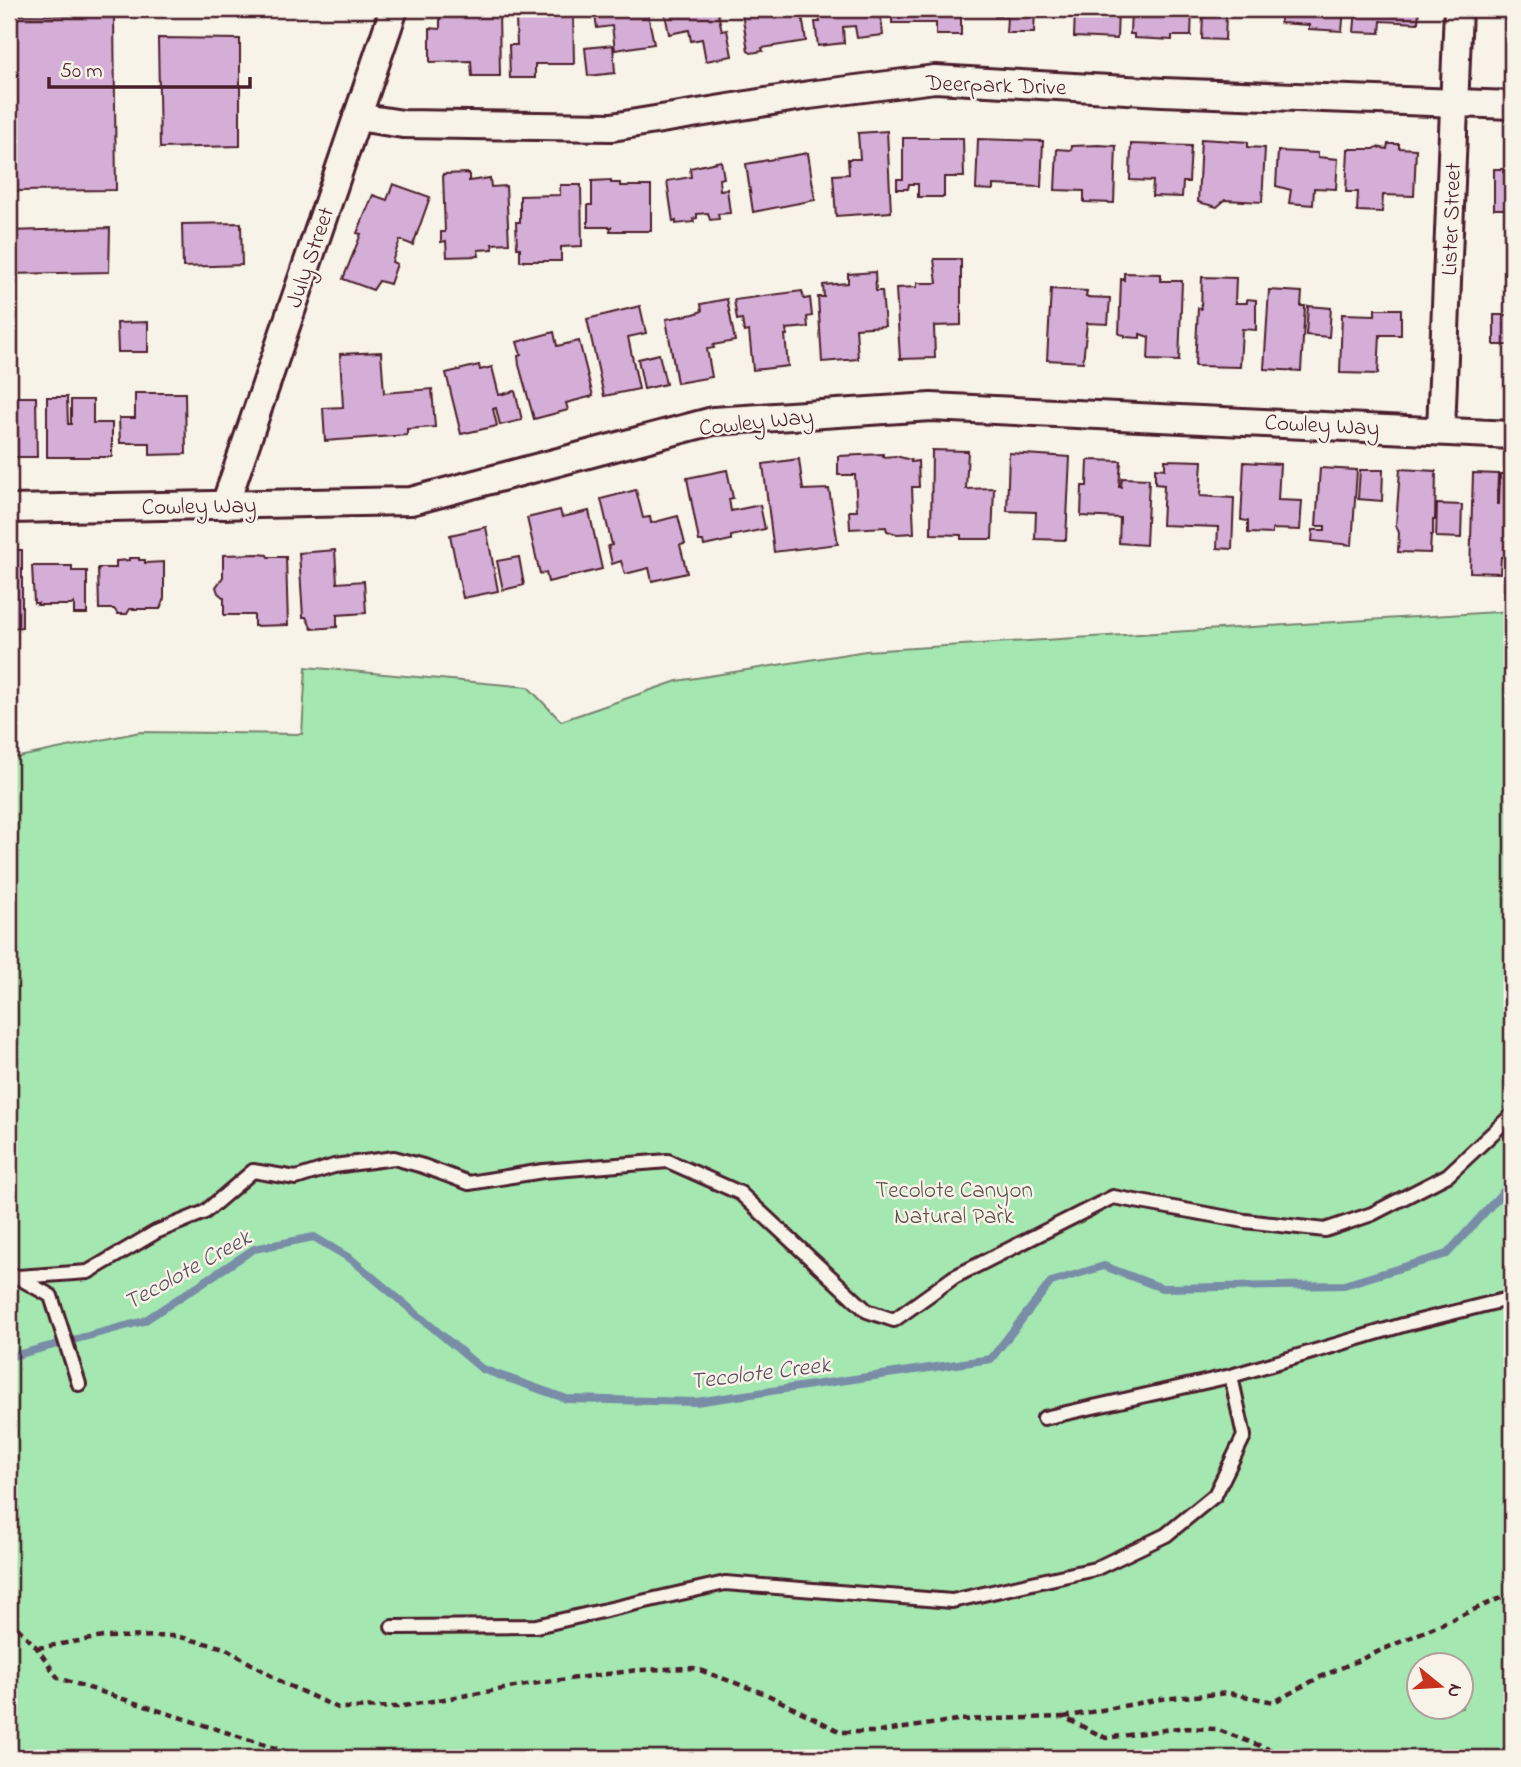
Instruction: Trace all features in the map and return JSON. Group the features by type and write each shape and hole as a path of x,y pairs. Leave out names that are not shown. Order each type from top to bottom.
{"street":[{"name":"July Street","path":"225,506 394,9"},
{"name":"Lister Street","path":"1441,430 1458,9"},
{"name":"Deerpark Drive","path":"357,117 403,124 611,127 809,95 935,79 1162,92 1512,105"},
{"name":"Cowley Way","path":"9,509 411,501 713,421 931,407 1512,435"}],"lane":[{"path":"13,1275 88,1272 156,1231 205,1212 253,1171 296,1178 334,1166 394,1158 469,1183 543,1171 668,1161 740,1193 867,1311 894,1320 954,1277 1112,1197 1245,1221 1325,1230 1371,1214 1448,1175 1512,1115"},
{"path":"13,1275 51,1296 79,1384"},
{"path":"1045,1418 1231,1376 1404,1325 1512,1298"},
{"path":"392,1627 537,1626 725,1583 952,1601 1095,1569 1166,1535 1215,1495 1244,1436 1231,1376"}],"path":[{"path":"37,1648 103,1637 176,1636 225,1647 283,1683 338,1708 398,1707 538,1683 638,1670 694,1668 766,1694 841,1732 878,1732 957,1720 1063,1717 1161,1699 1229,1693 1274,1702 1318,1678 1512,1593"},
{"path":"9,1619 37,1648 58,1678 306,1758"},
{"path":"1063,1717 1106,1738 1178,1728 1216,1729 1292,1758"}],"green space":[{"name":"Tecolote Canyon Natural Park","path":"1512,611 1512,1758 9,1758 9,759 140,732 302,734 306,667 528,687 561,721 677,681 866,651"}],"building":[{"path":"440,9 499,9 500,76 472,76 471,61 430,62 430,28 440,29"},
{"path":"511,9 573,9 574,64 535,64 535,78 510,78 509,45 517,45 516,19 511,19"},
{"path":"594,9 647,9 654,44 615,50 612,26 597,28"},
{"path":"664,9 717,9 722,31 727,30 732,56 706,61 702,39 691,41 689,30 669,34"},
{"path":"744,9 801,9 806,41 762,48 763,51 751,53 748,51 742,13 745,12"},
{"path":"818,9 880,9 883,35 857,38 855,26 843,27 844,43 818,46 815,22 820,22"},
{"path":"892,9 961,9 961,35 936,35 936,23 892,23"},
{"path":"996,9 1035,9 1034,33 1006,33 1007,17 995,17"},
{"path":"1075,9 1118,9 1117,39 1074,37"},
{"path":"1131,9 1192,9 1191,36 1172,36 1172,40 1134,38 1134,34 1130,34"},
{"path":"1280,9 1344,9 1342,31 1309,29 1309,25 1280,23"},
{"path":"1356,9 1419,9 1418,23 1381,21 1380,33 1354,32"},
{"path":"1203,14 1226,15 1225,40 1202,39"},
{"path":"11,15 114,16 116,190 15,191"},
{"path":"158,38 240,39 240,146 160,148"},
{"path":"613,45 615,73 588,76 585,48"},
{"path":"887,131 891,212 836,216 833,175 849,174 848,159 860,159 858,133"},
{"path":"903,138 963,138 964,177 944,177 944,197 918,197 918,184 909,184 908,189 897,189 897,179 903,179"},
{"path":"978,139 1043,141 1041,187 993,185 993,190 976,189"},
{"path":"1201,139 1248,142 1248,147 1265,148 1262,202 1225,200 1217,207 1198,202"},
{"path":"1131,144 1191,146 1189,182 1183,182 1182,197 1152,196 1153,181 1130,180"},
{"path":"1388,144 1416,149 1414,196 1383,195 1382,212 1357,211 1358,192 1346,192 1348,149 1387,149"},
{"path":"1072,146 1116,146 1114,203 1084,202 1084,191 1055,190 1057,149 1071,150"},
{"path":"1278,151 1318,153 1318,157 1338,159 1336,189 1314,188 1313,205 1289,203 1291,190 1276,186"},
{"path":"808,153 815,200 753,212 746,164"},
{"path":"721,161 724,178 719,179 720,190 727,189 730,213 718,214 719,219 710,220 708,213 697,214 694,222 673,222 667,181 691,177 690,168"},
{"path":"1509,164 1512,164 1512,209 1494,209 1494,169 1509,169"},
{"path":"469,173 469,181 490,178 491,187 506,186 509,243 492,244 493,249 478,250 479,256 447,257 446,241 441,242 441,232 445,232 443,174"},
{"path":"611,180 611,183 620,183 620,186 651,186 651,231 610,231 611,227 588,227 592,181"},
{"path":"393,184 430,197 413,245 400,240 392,262 397,264 390,284 379,281 373,290 343,279 361,234 357,233 373,195 387,200"},
{"path":"560,185 581,185 582,246 561,247 561,261 520,261 516,222 520,222 520,196 560,195"},
{"path":"241,223 242,265 183,267 182,224"},
{"path":"110,228 109,272 9,274 9,231"},
{"path":"934,259 961,259 961,325 934,326 935,358 900,359 896,288 917,287 917,283 937,283"},
{"path":"875,272 876,291 882,291 885,326 856,328 858,359 822,362 818,297 824,297 823,285 848,283 848,274"},
{"path":"1124,273 1161,274 1161,281 1182,281 1179,361 1148,360 1149,337 1140,334 1140,338 1125,337 1119,334 1121,279 1124,280"},
{"path":"1202,277 1236,278 1235,303 1247,303 1247,299 1256,300 1256,330 1242,329 1240,367 1195,366"},
{"path":"1051,289 1087,291 1086,297 1110,298 1108,324 1087,323 1083,362 1047,360"},
{"path":"1269,290 1302,292 1301,306 1305,306 1301,371 1264,369"},
{"path":"802,291 804,299 810,298 812,316 807,317 808,327 786,329 788,366 753,370 749,331 744,332 742,319 737,320 734,300"},
{"path":"727,299 735,341 713,345 714,348 707,349 712,377 677,383 666,319 694,314 702,311 701,304"},
{"path":"640,306 646,333 628,337 639,389 604,396 587,319"},
{"path":"1308,306 1331,308 1329,337 1306,335"},
{"path":"1375,309 1401,309 1401,335 1380,335 1378,374 1340,373 1342,314 1375,315"},
{"path":"1494,315 1512,315 1512,345 1494,345"},
{"path":"148,322 148,352 118,352 117,323"},
{"path":"554,332 557,346 579,341 593,396 566,403 568,410 534,419 519,365 518,356 521,355 517,342"},
{"path":"381,352 384,393 432,389 435,427 407,429 407,435 325,441 323,408 343,407 340,354"},
{"path":"659,354 666,384 644,389 638,359"},
{"path":"479,365 480,370 492,367 499,395 515,391 522,420 500,425 496,408 493,409 497,426 461,434 446,373"},
{"path":"135,393 185,393 186,454 150,455 150,443 120,443 119,418 135,418"},
{"path":"9,397 36,397 37,457 9,457"},
{"path":"47,397 67,397 68,424 71,424 71,400 93,400 93,423 112,423 112,457 47,457"},
{"path":"932,450 968,451 966,489 994,488 992,539 961,539 961,535 931,534"},
{"path":"1009,453 1070,457 1066,540 1035,539 1036,512 1007,511"},
{"path":"883,454 883,457 896,456 911,462 918,461 919,487 912,487 914,533 897,534 887,531 886,527 850,529 849,511 857,511 855,475 838,475 838,456"},
{"path":"799,459 803,490 829,489 838,544 774,552 763,464"},
{"path":"1088,460 1121,461 1119,487 1122,478 1149,479 1146,545 1119,543 1120,518 1081,516 1082,486 1087,486"},
{"path":"1165,460 1202,461 1200,496 1234,498 1232,549 1217,548 1218,527 1162,525 1164,485 1155,484 1155,468 1165,469"},
{"path":"1244,462 1280,464 1278,500 1302,501 1300,530 1272,529 1272,534 1248,533 1248,521 1241,520"},
{"path":"1320,468 1357,470 1352,545 1312,541 1313,530 1325,530 1325,526 1316,526"},
{"path":"1400,469 1436,471 1435,520 1430,553 1398,552 1399,533 1396,525"},
{"path":"727,470 733,498 729,499 731,511 760,505 765,529 731,536 731,540 704,546 703,541 699,541 687,478"},
{"path":"1360,470 1383,470 1382,501 1358,499"},
{"path":"1473,473 1498,474 1497,504 1500,474 1512,474 1512,557 1501,557 1500,573 1470,572"},
{"path":"636,490 643,518 650,517 651,523 678,516 685,544 680,545 687,573 652,581 649,568 625,574 621,561 612,564 608,546 612,545 601,499"},
{"path":"1437,504 1462,505 1461,538 1436,537"},
{"path":"560,510 562,517 589,511 602,569 548,582 546,573 540,574 527,518"},
{"path":"486,527 498,591 463,598 450,535"},
{"path":"9,550 22,550 22,627 9,628"},
{"path":"335,550 337,583 364,581 366,613 337,615 337,627 312,629 306,617 303,617 299,553"},
{"path":"259,554 286,557 288,625 254,626 254,615 224,615 224,598 216,587 223,577 223,555"},
{"path":"519,557 524,585 503,590 497,561"},
{"path":"139,558 145,560 145,563 164,562 164,598 160,609 130,609 127,614 118,614 114,609 99,609 98,568 116,568 116,561"},
{"path":"32,566 72,566 72,571 87,571 87,614 74,614 74,603 34,603"}],"waterway":[{"name":"Tecolote Creek","path":"9,1357 144,1321 254,1249 314,1237 351,1259 482,1369 567,1399 696,1402 991,1359 1051,1282 1104,1266 1162,1288 1344,1285 1447,1254 1512,1182"}]}
